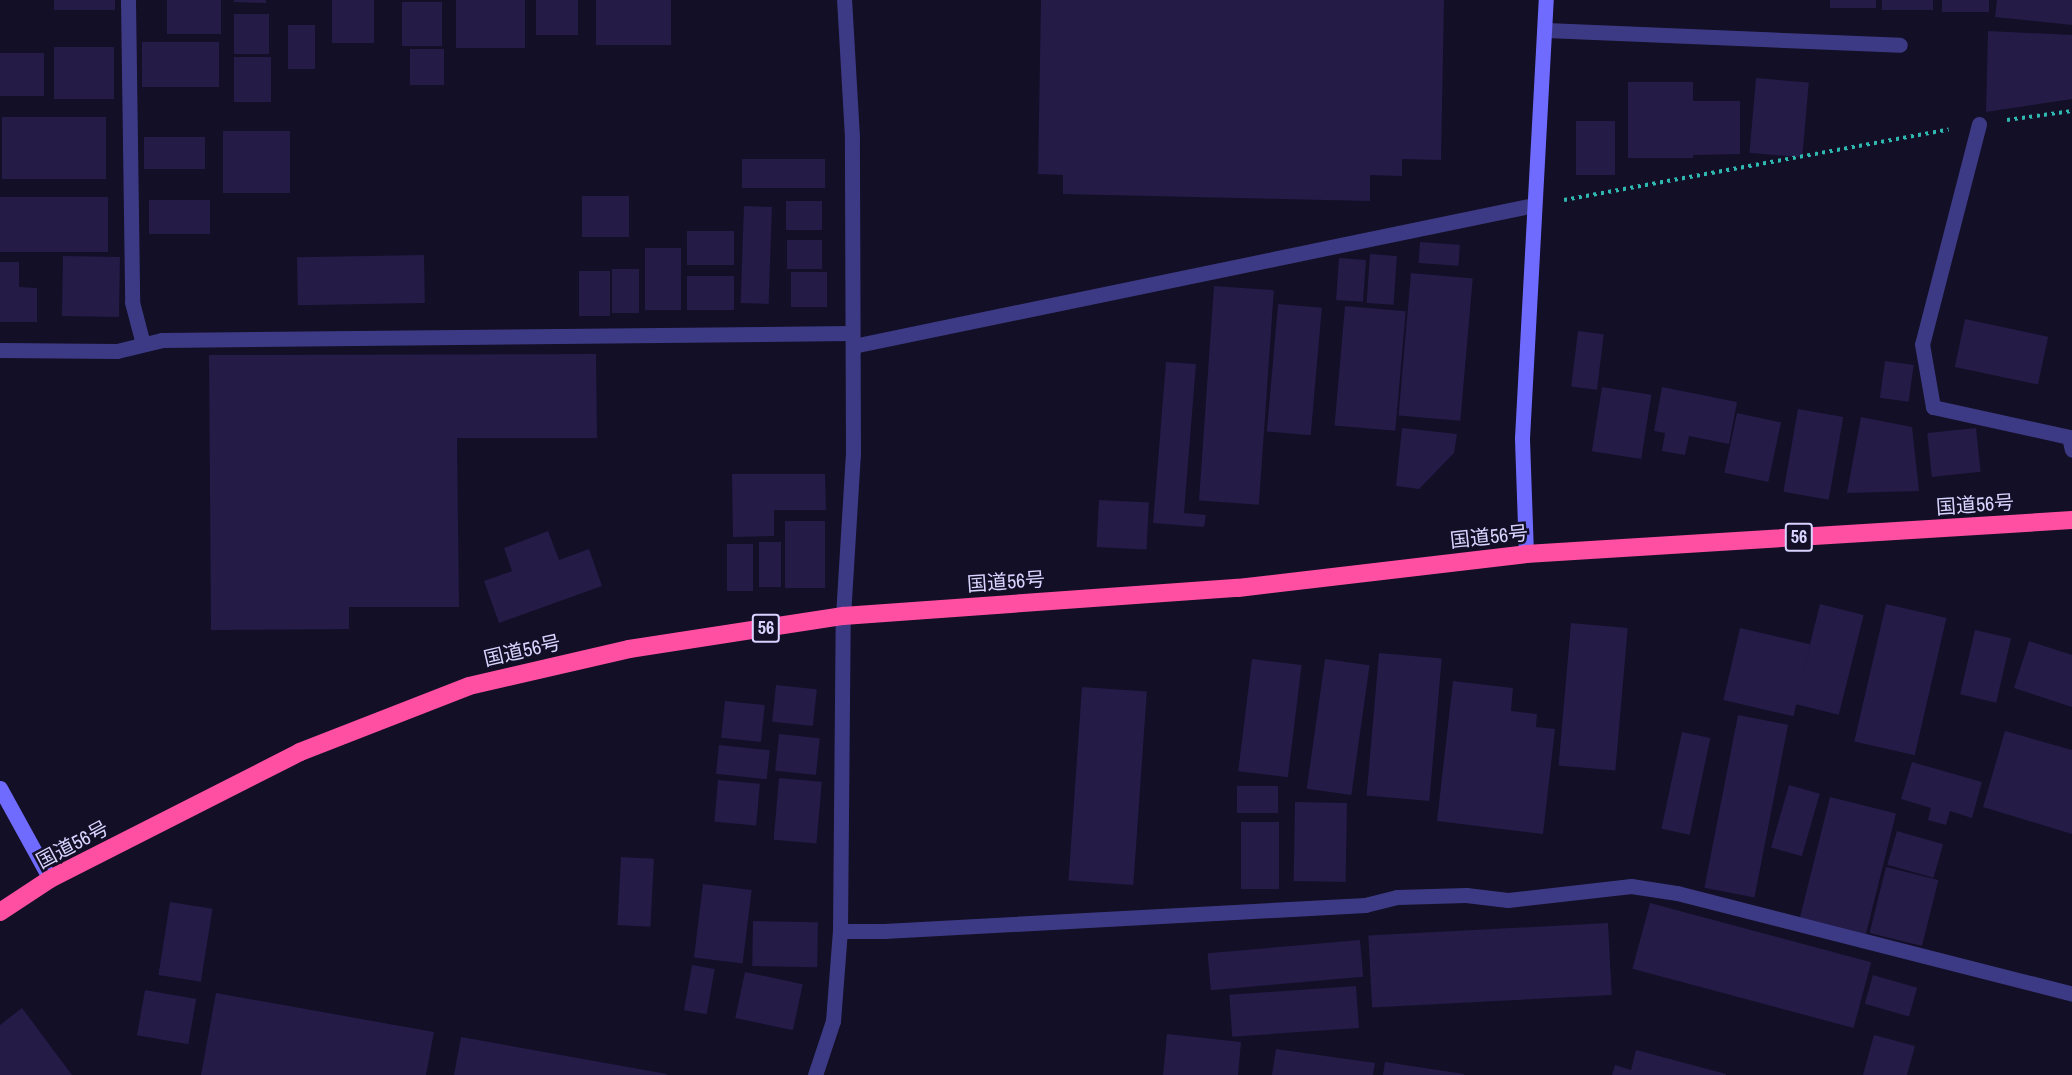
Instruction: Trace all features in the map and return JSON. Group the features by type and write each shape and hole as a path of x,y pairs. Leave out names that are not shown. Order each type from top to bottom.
{"highway":[{"name":"国道56号","path":"0,912 50,879 300,752 470,686 629,649 843,616 1238,588 1526,554 2072,520"}],"street":[{"path":"128,0 132,302 143,344"},
{"path":"815,1075 833,1022 840,931 843,616 853,454 852,137 844,0"},
{"path":"1526,554 1522,438 1546,0"},
{"path":"1546,30 1900,45"},
{"path":"1979,124 1922,344 1934,406 2068,437 2072,450"},
{"path":"0,350 117,351 162,340 853,339 1534,206"},
{"path":"0,788 50,879"},
{"path":"840,931 884,931 1365,905 1397,897 1466,895 1508,900 1631,886 1677,893 2072,994"}],"path":[{"path":"1534,206 1979,124 2072,111"}],"building":[{"path":"54,0 115,0 115,10 54,10"},
{"path":"167,0 221,0 221,34 167,34"},
{"path":"234,0 266,0 266,3 234,2"},
{"path":"332,0 374,0 374,43 332,43"},
{"path":"456,0 525,0 525,48 456,48"},
{"path":"536,0 578,0 578,35 536,35"},
{"path":"596,0 671,0 671,45 596,45"},
{"path":"1041,0 1444,0 1441,160 1402,159 1402,176 1370,175 1370,201 1063,194 1063,175 1038,174"},
{"path":"1830,0 1876,0 1876,8 1830,8"},
{"path":"1882,0 1933,0 1933,10 1882,10"},
{"path":"1942,0 1989,0 1989,12 1942,12"},
{"path":"1997,0 2072,0 2072,25 1995,17"},
{"path":"402,2 442,2 442,46 402,46"},
{"path":"234,14 269,14 269,54 234,54"},
{"path":"288,25 315,25 315,69 288,69"},
{"path":"1988,31 2072,35 2072,99 1986,112"},
{"path":"142,42 219,42 219,87 142,87"},
{"path":"54,47 114,47 114,99 54,99"},
{"path":"410,49 444,49 444,85 410,85"},
{"path":"0,53 44,53 44,96 0,96"},
{"path":"234,57 271,57 271,102 234,102"},
{"path":"1756,78 1809,83 1802,157 1749,153"},
{"path":"1628,82 1693,82 1693,101 1740,101 1740,154 1693,155 1693,158 1628,158"},
{"path":"2,117 106,117 106,179 2,179"},
{"path":"1576,121 1615,121 1615,175 1576,175"},
{"path":"223,131 290,131 290,193 223,193"},
{"path":"144,137 205,137 205,169 144,169"},
{"path":"742,159 825,159 825,188 742,188"},
{"path":"582,196 629,196 629,237 582,237"},
{"path":"0,197 108,197 108,252 0,252"},
{"path":"149,200 210,200 210,234 149,234"},
{"path":"786,201 822,201 822,230 786,230"},
{"path":"744,206 772,207 769,304 741,303"},
{"path":"687,231 734,231 734,265 687,265"},
{"path":"787,240 822,240 822,269 787,269"},
{"path":"1420,242 1460,245 1458,266 1419,263"},
{"path":"645,248 681,248 681,310 645,310"},
{"path":"1370,254 1397,256 1394,305 1367,303"},
{"path":"424,255 425,303 298,305 297,257"},
{"path":"63,256 120,257 119,317 62,316"},
{"path":"1339,258 1366,260 1363,302 1336,300"},
{"path":"0,262 19,262 19,287 37,288 37,322 0,322"},
{"path":"612,269 639,269 639,313 612,313"},
{"path":"579,271 610,271 610,316 579,316"},
{"path":"791,272 827,272 827,307 791,307"},
{"path":"1411,273 1473,278 1460,421 1399,415"},
{"path":"687,276 734,276 734,310 687,310"},
{"path":"1214,286 1274,290 1259,505 1199,500"},
{"path":"1278,304 1322,308 1311,435 1267,432"},
{"path":"1345,306 1406,311 1395,431 1335,426"},
{"path":"1965,319 2048,337 2038,385 1955,367"},
{"path":"1578,331 1604,334 1597,390 1571,387"},
{"path":"596,354 597,438 457,438 459,607 349,607 349,629 211,630 209,355"},
{"path":"1885,361 1914,365 1909,402 1880,398"},
{"path":"1166,362 1196,364 1184,513 1206,515 1204,527 1153,523"},
{"path":"1602,387 1651,395 1641,459 1592,451"},
{"path":"1662,387 1737,402 1729,444 1689,436 1685,455 1662,451 1665,433 1654,431"},
{"path":"1798,409 1843,417 1829,500 1783,492"},
{"path":"1737,413 1781,422 1768,482 1724,473"},
{"path":"1861,417 1912,427 1919,491 1847,493"},
{"path":"1402,428 1457,434 1454,453 1419,489 1396,486"},
{"path":"1976,428 1981,472 1932,477 1927,433"},
{"path":"732,474 825,474 826,510 774,510 774,536 733,537"},
{"path":"1099,500 1149,503 1146,550 1097,547"},
{"path":"785,521 825,521 825,588 785,588"},
{"path":"548,531 559,560 589,549 602,586 499,623 484,581 512,571 504,548"},
{"path":"759,542 781,542 781,587 759,587"},
{"path":"727,544 753,544 753,591 727,591"},
{"path":"1820,604 1864,615 1839,715 1795,704"},
{"path":"1886,604 1946,618 1915,755 1854,741"},
{"path":"1571,623 1628,628 1615,770 1559,765"},
{"path":"1740,628 1810,644 1794,716 1723,700"},
{"path":"1975,630 2011,638 1996,703 1960,694"},
{"path":"2029,641 2072,655 2072,707 2014,688"},
{"path":"1379,653 1442,658 1429,801 1367,795"},
{"path":"1252,659 1302,665 1288,777 1238,771"},
{"path":"1325,659 1370,665 1351,795 1307,789"},
{"path":"1453,681 1513,688 1511,711 1537,714 1536,727 1555,729 1543,834 1437,821"},
{"path":"776,685 817,689 813,726 772,722"},
{"path":"1082,687 1147,692 1133,885 1068,881"},
{"path":"725,701 765,705 761,742 721,738"},
{"path":"1738,715 1788,725 1754,897 1704,888"},
{"path":"2005,731 2072,750 2072,834 1983,807"},
{"path":"1682,732 1710,738 1690,835 1661,829"},
{"path":"779,734 820,738 816,775 775,771"},
{"path":"719,745 770,750 767,779 716,774"},
{"path":"1912,762 1982,782 1972,818 1950,811 1946,825 1928,820 1931,808 1901,799"},
{"path":"779,778 822,782 816,844 774,840"},
{"path":"718,780 760,784 756,826 714,822"},
{"path":"1789,785 1820,794 1802,856 1771,847"},
{"path":"1237,786 1278,786 1278,813 1237,813"},
{"path":"1830,797 1896,813 1866,934 1800,917"},
{"path":"1295,802 1347,803 1346,882 1294,881"},
{"path":"1241,822 1279,822 1279,889 1241,889"},
{"path":"1897,831 1943,844 1933,878 1887,865"},
{"path":"621,857 654,859 650,927 617,925"},
{"path":"1886,867 1938,880 1922,946 1870,933"},
{"path":"703,884 752,890 743,963 694,957"},
{"path":"170,902 212,909 201,982 158,975"},
{"path":"1650,903 1871,962 1854,1028 1632,969"},
{"path":"753,921 818,922 817,967 752,966"},
{"path":"1608,923 1612,995 1372,1007 1368,936"},
{"path":"1360,940 1363,977 1211,990 1208,953"},
{"path":"692,965 715,969 707,1014 684,1010"},
{"path":"745,972 803,984 793,1030 735,1018"},
{"path":"1873,975 1917,988 1909,1017 1865,1004"},
{"path":"1356,986 1359,1028 1232,1037 1229,995"},
{"path":"145,990 196,999 188,1044 137,1035"},
{"path":"216,993 434,1032 426,1075 201,1075"},
{"path":"22,1008 72,1075 0,1075 0,1025"},
{"path":"1167,1034 1241,1042 1238,1075 1163,1075"},
{"path":"1874,1035 1915,1046 1907,1075 1863,1075"},
{"path":"461,1037 667,1074 667,1075 454,1075"},
{"path":"1276,1049 1375,1063 1373,1075 1272,1075"},
{"path":"1636,1050 1726,1075 1612,1075 1615,1065 1631,1070"},
{"path":"1385,1062 1464,1074 1464,1075 1383,1075"}]}
